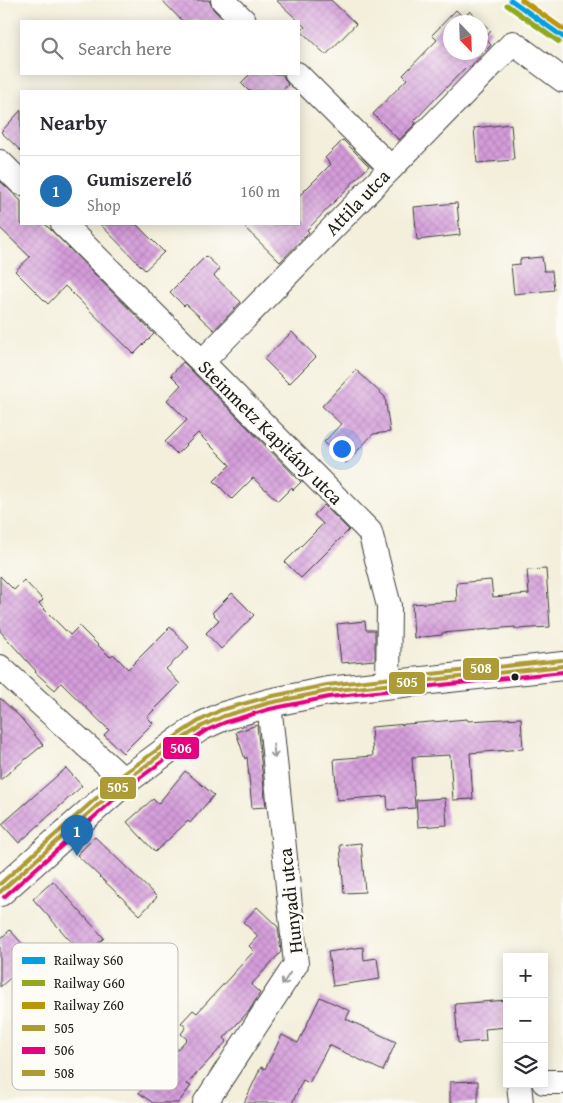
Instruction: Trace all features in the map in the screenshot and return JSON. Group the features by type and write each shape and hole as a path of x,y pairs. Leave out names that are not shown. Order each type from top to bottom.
{"main road":[{"path":"0,892 125,781 202,726 224,716 269,703 328,691 563,666"}],"street":[{"path":"223,0 243,20"},
{"name":"Attila utca","path":"202,362 513,43 563,80"},
{"path":"298,75 391,168"},
{"path":"0,162 20,182"},
{"name":"Steinmetz Kapitány utca","path":"63,225 370,532 389,606 388,684"},
{"path":"0,667 125,781"},
{"name":"Hunyadi utca","path":"205,1103 296,964 269,703"},
{"path":"548,1082 563,1082"},
{"path":"520,1088 521,1103"}],"building":[{"path":"162,0 209,0 213,9 224,20 181,20"},
{"path":"276,0 331,0 356,24 326,55 301,31 305,27 300,20 297,20"},
{"path":"456,10 461,15 451,15"},
{"path":"443,24 443,60 477,60 467,70 465,68 414,121 416,123 399,140 373,114 407,79 403,75 437,40 432,35"},
{"path":"249,75 283,75 288,85 282,90 248,90 241,83"},
{"path":"20,111 20,150 1,132"},
{"path":"511,124 514,160 477,163 474,128"},
{"path":"343,140 369,166 307,230 309,232 280,262 242,225 300,225 300,195 331,164 325,158"},
{"path":"0,181 20,200 20,225 46,225 154,334 134,354 65,286 48,304 15,271 30,257 0,228"},
{"path":"457,203 460,235 417,240 414,207"},
{"path":"101,225 137,225 164,252 145,270"},
{"path":"206,256 220,269 214,276 241,302 214,330 170,292"},
{"path":"542,257 544,271 552,271 554,290 514,294 511,265 520,264 520,259"},
{"path":"292,332 316,357 289,384 264,359"},
{"path":"183,362 301,482 293,490 292,487 278,501 253,478 232,499 214,481 230,465 198,433 177,454 165,442 187,420 167,400 181,385 171,375"},
{"path":"356,370 385,397 390,432 373,434 346,463 324,442 341,424 322,406"},
{"path":"324,505 349,530 301,578 285,562 323,524 314,515"},
{"path":"546,569 550,627 515,629 515,627 442,633 442,635 414,638 412,604 457,601 456,583 491,580 493,597 529,594 527,570"},
{"path":"0,576 14,590 24,580 43,600 39,604 70,635 79,626 110,657 113,654 128,669 170,627 189,647 166,669 180,684 147,717 153,723 123,753 104,735 109,730 61,683 55,690 35,672 0,631"},
{"path":"232,593 254,615 221,649 206,633 219,620 212,613"},
{"path":"365,621 366,630 375,630 375,660 341,663 337,624"},
{"path":"0,698 20,717 43,745 0,780"},
{"path":"521,718 523,749 470,753 473,799 453,800 450,755 412,757 415,808 388,810 387,796 337,800 334,759 373,756 371,727 467,719 468,721"},
{"path":"257,725 266,807 252,808 247,757 245,759 236,732"},
{"path":"66,768 82,786 19,843 2,824"},
{"path":"185,771 214,795 190,823 188,821 155,852 127,822 153,799 158,804"},
{"path":"445,798 447,825 418,827 416,800"},
{"path":"95,837 157,897 140,915 77,855"},
{"path":"361,843 365,892 344,893 340,845"},
{"path":"53,881 104,938 98,943 72,943 33,899"},
{"path":"257,907 278,927 281,952 251,985 260,993 249,1011 224,1038 227,1041 187,1084 191,1086 178,1103 153,1103 139,1093 141,1090 178,1090 178,1049 187,1039 181,1034 186,1027 181,1023 193,1010 197,1013 254,951 249,946 258,936 243,922"},
{"path":"10,930 22,943 12,943 12,976 0,987 0,939"},
{"path":"363,947 364,960 377,958 380,979 333,986 328,952"},
{"path":"320,997 350,1011 346,1019 396,1042 383,1071 329,1045 309,1083 303,1080 292,1103 244,1103 261,1067 265,1069 282,1035 298,1043"},
{"path":"503,1000 503,1027 485,1029 486,1041 458,1043 455,1004"},
{"path":"478,1081 478,1103 450,1103 450,1082"}],"rail line":[{"name":"S60","path":"511,0 563,37"},
{"name":"Z60","path":"522,0 563,29"},
{"name":"G60","path":"507,5 559,42"}],"transit line":[{"name":"508","path":"0,884 121,776 179,734 221,710 268,697 327,685 562,660"},
{"name":"505","path":"0,892 125,781 182,739 202,726 224,716 269,703 328,691 563,666"},
{"name":"506","path":"4,897 129,786 205,731 226,722 270,709 329,697 563,672"}],"place":[{"name":"Gumiszerelő","path":"77,856"}]}
